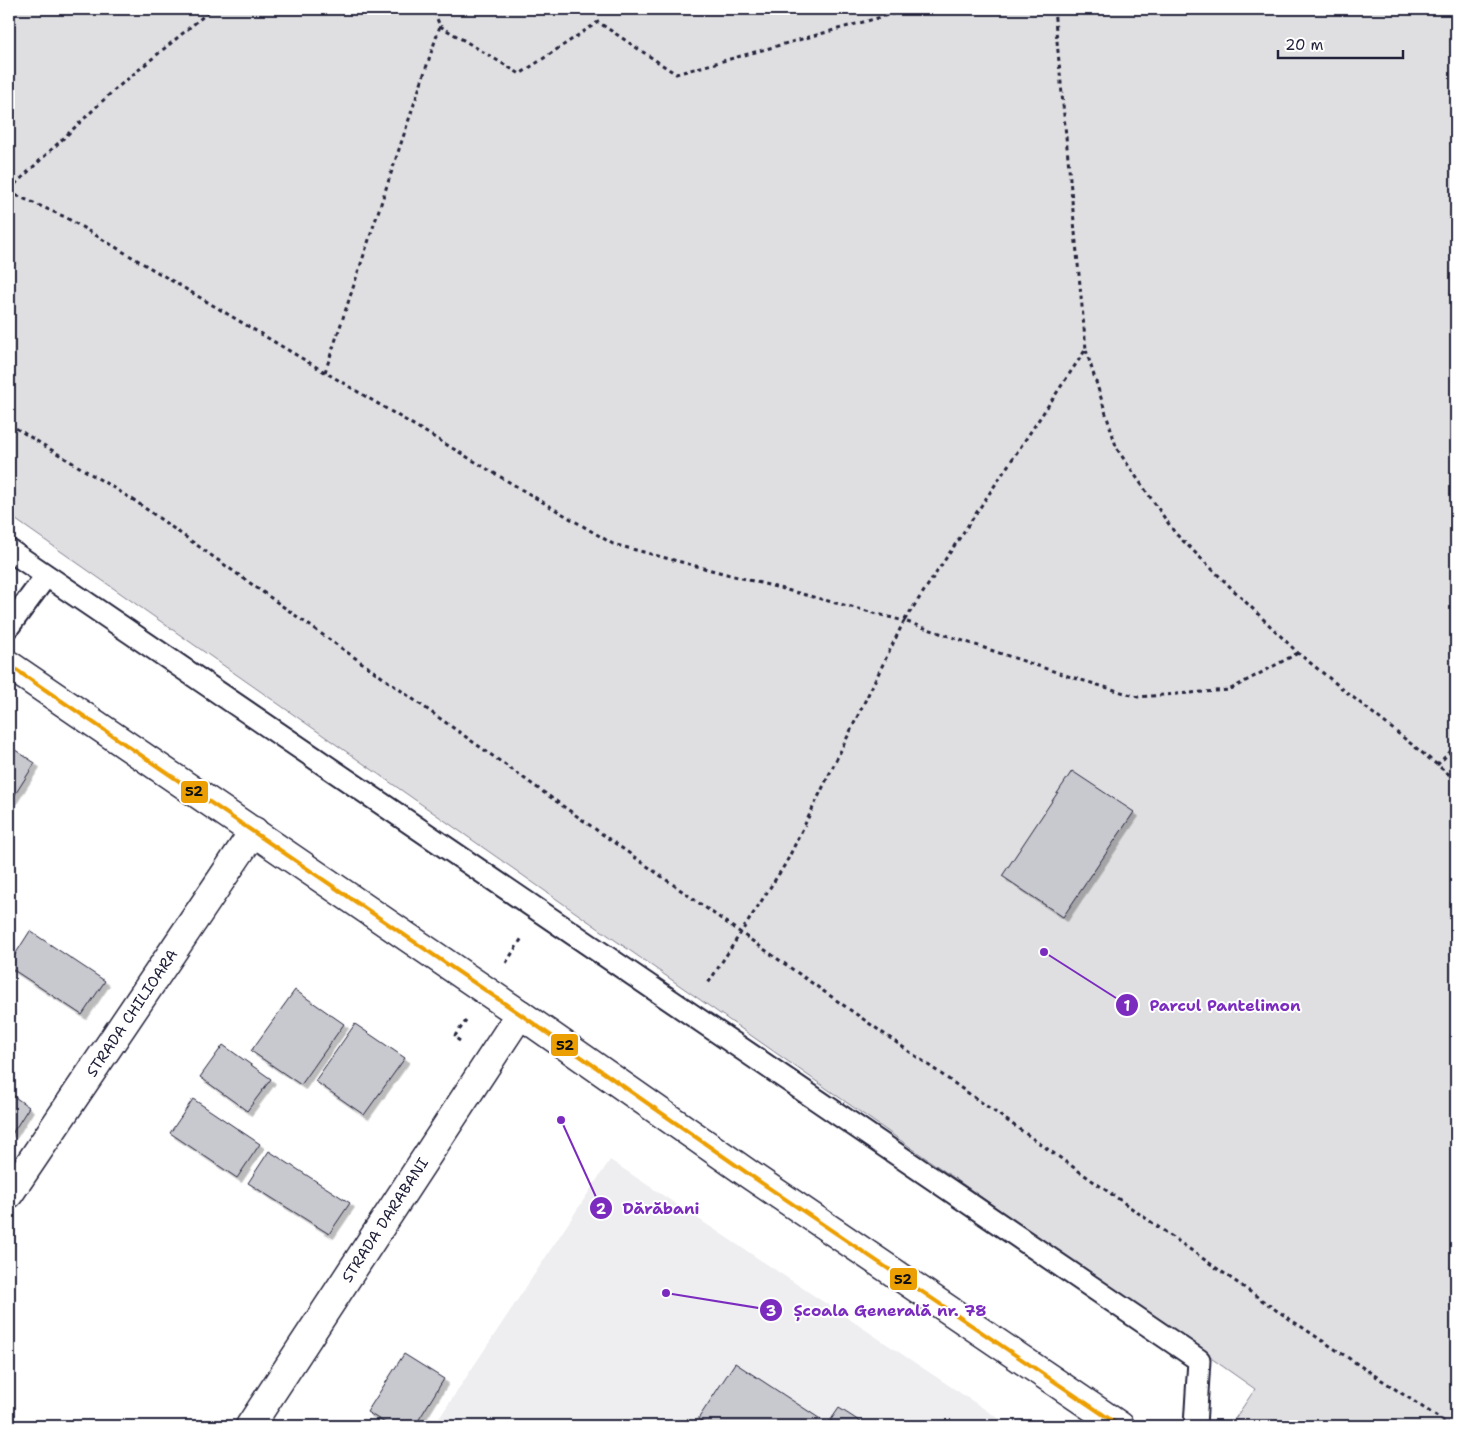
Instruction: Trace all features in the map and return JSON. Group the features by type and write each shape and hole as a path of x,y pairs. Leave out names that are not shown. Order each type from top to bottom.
{"main road":[{"path":"9,665 520,1014 750,1175 1120,1426"},
{"name":"STRADA CHILIOARA","path":"9,1194 254,831"},
{"name":"STRADA DARABANI","path":"250,1426 520,1014"}],"lane":[{"path":"9,550 1199,1360 1195,1426"},
{"path":"9,626 46,576"}],"path":[{"path":"212,9 112,92 9,191 65,217 612,544 904,621 1068,676 1138,696 1229,690 1298,654"},
{"path":"433,9 440,26 520,74 598,22 676,74 910,9"},
{"path":"1054,9 1086,349 1117,449 1175,533 1298,654 1456,780"},
{"path":"325,372 440,26"},
{"path":"689,1013 786,862 904,621 1086,349"},
{"path":"9,424 135,501 741,933 1268,1304 1451,1426"},
{"path":"1437,765 1456,746"}],"shaded area":[{"path":"9,9 1456,9 1456,1426 1230,1426 1255,1389 9,515"},
{"path":"610,1160 1010,1426 434,1426"}],"building":[{"path":"9,746 35,763 9,804"},
{"path":"1072,771 1134,812 1063,917 1002,876"},
{"path":"30,931 105,981 82,1015 9,967 9,964"},
{"path":"295,990 344,1024 301,1085 251,1051"},
{"path":"355,1024 405,1058 364,1115 315,1081"},
{"path":"223,1045 271,1079 247,1111 200,1077"},
{"path":"9,1093 29,1107 12,1134 9,1132"},
{"path":"193,1099 260,1144 237,1178 170,1133"},
{"path":"269,1151 350,1203 329,1234 248,1183"},
{"path":"404,1354 444,1379 415,1426 390,1426 367,1412"},
{"path":"735,1363 828,1424 839,1408 867,1426 709,1426 698,1419"}],"transit line":[{"name":"52","path":"9,665 520,1014 750,1175 1120,1426"}],"place":[{"name":"Parcul Pantelimon","path":"1044,952"},
{"name":"Dărăbani","path":"561,1120"},
{"name":"Școala Generală nr. 78","path":"666,1293"}]}
